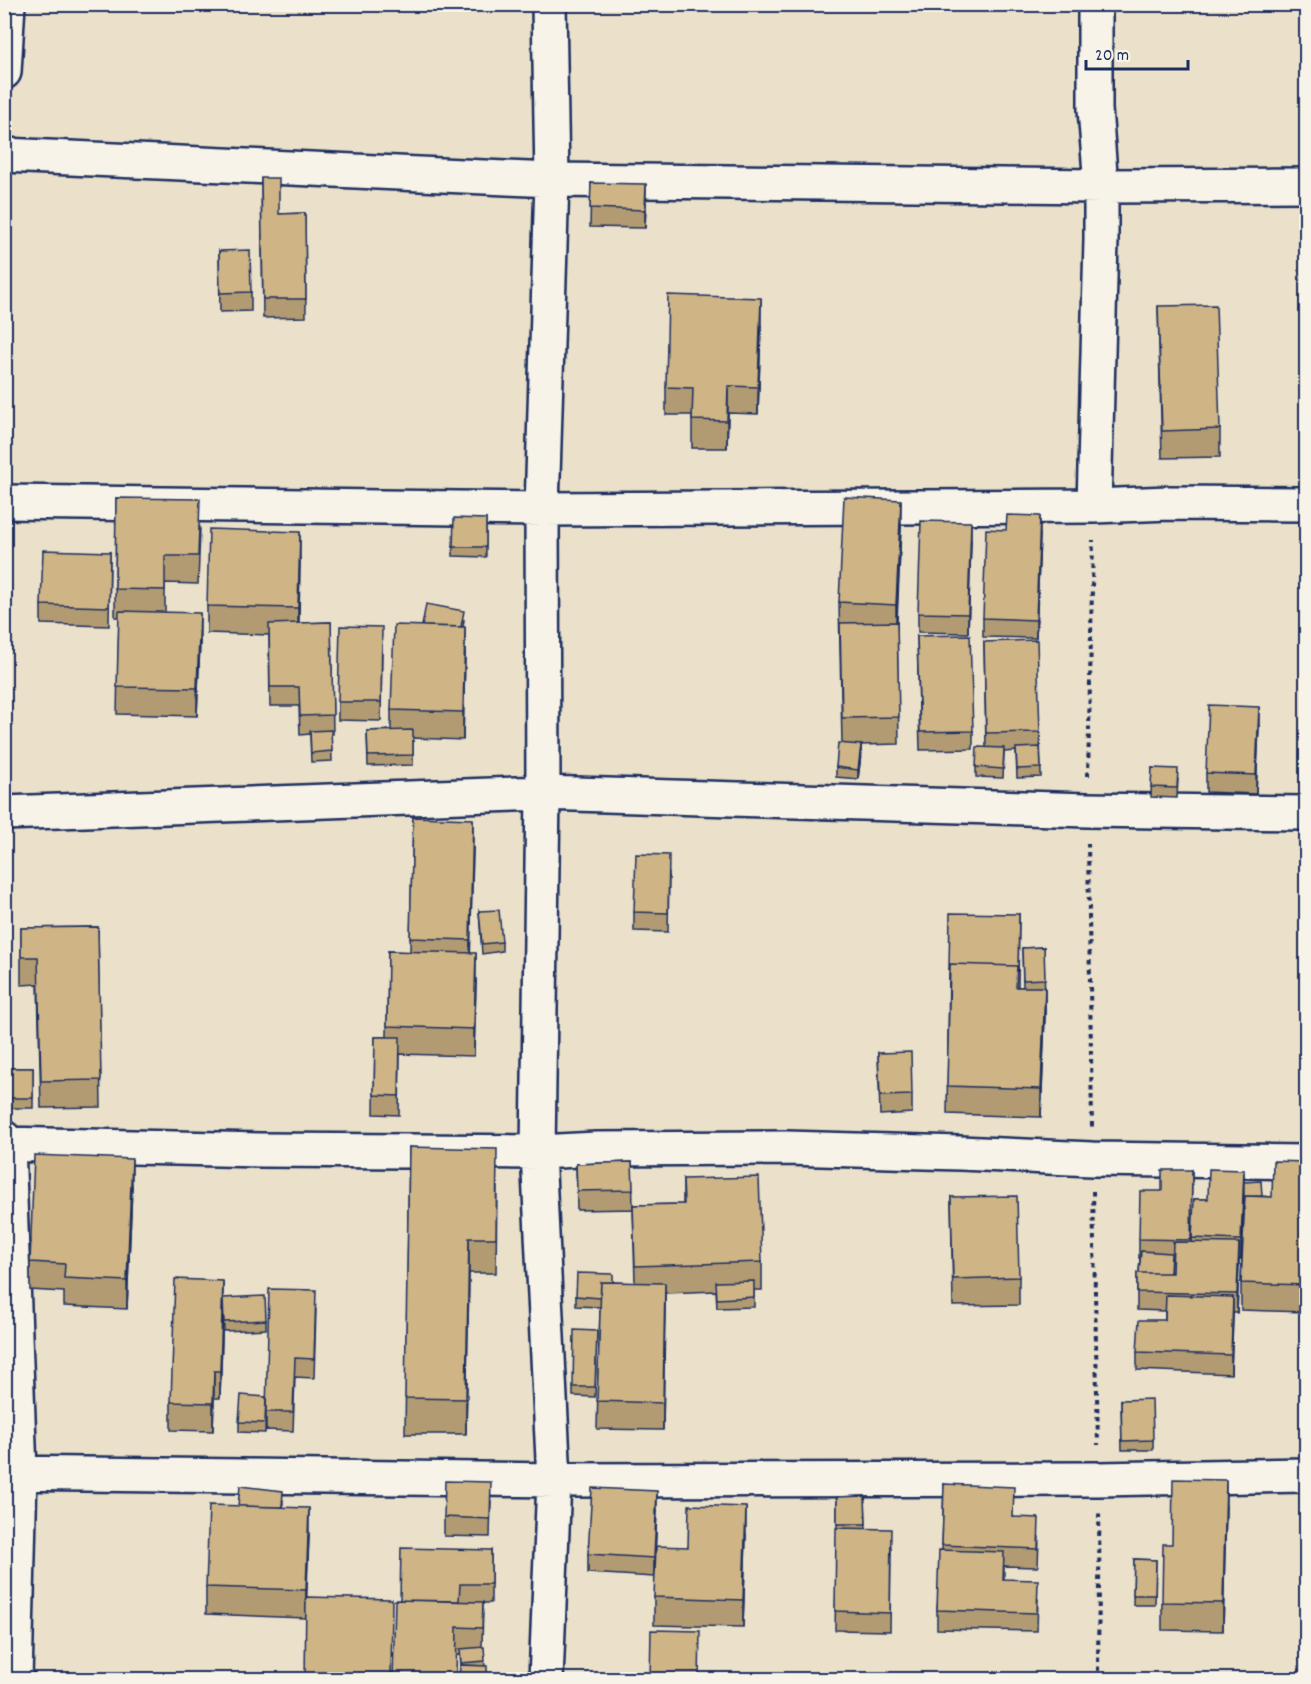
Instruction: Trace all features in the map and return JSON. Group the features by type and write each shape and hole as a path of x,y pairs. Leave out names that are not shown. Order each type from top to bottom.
{"street":[{"path":"4,72 8,4"},
{"path":"546,1680 554,1480 538,1152 543,793 542,509 552,180 549,4"},
{"path":"1094,506 1101,240 1101,186 1095,109 1095,4"},
{"path":"4,155 552,180 1101,186 1306,185"},
{"path":"4,502 542,509 1094,506 1170,502 1306,504"},
{"path":"4,813 543,793 1088,810 1306,813"},
{"path":"15,1680 6,1142 261,1150 538,1152 597,1149 786,1148 1092,1159 1306,1162"},
{"path":"12,1473 554,1480 1099,1479 1306,1475"}],"path":[{"path":"1094,506 1088,810 1100,1563 1098,1680"}],"building":[{"path":"261,178 279,178 279,214 305,213 306,299 263,299"},
{"path":"591,183 646,184 645,210 590,208"},
{"path":"250,250 251,292 220,293 219,251"},
{"path":"668,295 761,298 758,387 728,386 727,421 692,420 693,388 666,387"},
{"path":"1216,305 1220,429 1162,431 1158,306"},
{"path":"844,497 901,500 896,605 839,602"},
{"path":"116,498 200,499 198,556 165,556 165,590 115,589"},
{"path":"1007,515 1040,516 1036,620 983,618 986,529 1006,530"},
{"path":"454,518 486,519 486,547 453,547"},
{"path":"921,521 971,522 968,614 918,613"},
{"path":"209,529 300,532 298,608 207,606"},
{"path":"43,550 110,552 109,607 41,605"},
{"path":"426,604 464,611 461,627 422,626"},
{"path":"119,611 200,613 197,688 117,687"},
{"path":"331,622 333,715 300,716 299,687 270,687 269,624"},
{"path":"897,622 899,717 842,718 840,623"},
{"path":"394,625 465,627 463,712 391,710"},
{"path":"340,626 382,627 381,702 338,702"},
{"path":"970,635 973,731 920,732 917,636"},
{"path":"1037,640 1040,732 986,733 984,642"},
{"path":"1209,705 1259,707 1256,775 1206,773"},
{"path":"331,730 332,751 311,753 310,731"},
{"path":"413,730 413,755 368,756 367,731"},
{"path":"838,743 861,745 858,770 836,767"},
{"path":"977,747 1004,748 1003,769 976,767"},
{"path":"1040,747 1041,768 1017,769 1016,748"},
{"path":"1152,768 1178,769 1177,788 1151,787"},
{"path":"413,817 473,819 470,940 410,938"},
{"path":"636,854 669,855 668,913 634,912"},
{"path":"499,910 502,942 482,944 479,911"},
{"path":"950,913 1019,914 1018,971 1017,966 950,964 949,969"},
{"path":"98,927 101,1080 41,1081 38,957 21,957 21,928"},
{"path":"1044,947 1045,979 1023,980 1022,948"},
{"path":"388,951 476,953 474,1029 387,1026"},
{"path":"950,964 1017,966 1016,987 1045,987 1041,1089 947,1086"},
{"path":"375,1037 400,1037 399,1096 374,1095"},
{"path":"911,1052 912,1095 880,1096 878,1053"},
{"path":"8,1068 33,1068 33,1098 7,1098"},
{"path":"409,1147 497,1149 496,1238 469,1238 466,1399 405,1398"},
{"path":"34,1155 132,1159 127,1281 64,1278 65,1264 30,1262"},
{"path":"1273,1161 1306,1162 1306,1285 1241,1283 1245,1196 1272,1197"},
{"path":"632,1162 633,1190 577,1191 576,1164"},
{"path":"1209,1169 1244,1170 1241,1240 1192,1238 1194,1199 1208,1199"},
{"path":"1162,1170 1192,1170 1191,1240 1139,1239 1140,1191 1162,1191"},
{"path":"759,1177 762,1262 635,1266 633,1205 684,1204 683,1179"},
{"path":"1261,1181 1262,1196 1245,1196 1244,1204 1244,1182"},
{"path":"1017,1196 1019,1277 953,1279 951,1197"},
{"path":"1173,1242 1239,1243 1237,1294 1137,1292 1137,1273 1172,1273"},
{"path":"1141,1251 1171,1253 1170,1273 1139,1273"},
{"path":"577,1273 613,1274 613,1282 601,1282 600,1298 576,1296"},
{"path":"175,1279 223,1281 220,1371 214,1371 213,1403 171,1402"},
{"path":"754,1281 754,1297 717,1299 716,1282"},
{"path":"601,1282 665,1283 663,1403 597,1401"},
{"path":"269,1289 316,1290 314,1359 295,1358 293,1412 266,1412"},
{"path":"1166,1295 1233,1297 1231,1355 1137,1352 1139,1320 1165,1320"},
{"path":"265,1296 266,1320 224,1322 223,1298"},
{"path":"574,1330 597,1331 595,1387 573,1387"},
{"path":"241,1395 266,1397 265,1423 239,1422"},
{"path":"1152,1399 1153,1440 1122,1441 1121,1400"},
{"path":"1173,1479 1226,1480 1223,1603 1162,1602 1163,1544 1172,1544"},
{"path":"445,1481 491,1482 490,1519 444,1517"},
{"path":"944,1484 1014,1487 1013,1517 1039,1518 1038,1549 942,1545"},
{"path":"240,1486 283,1491 282,1507 238,1506"},
{"path":"592,1488 657,1491 654,1558 588,1554"},
{"path":"865,1496 866,1524 837,1524 837,1497"},
{"path":"209,1505 309,1508 306,1590 206,1587"},
{"path":"689,1505 746,1507 743,1600 654,1597 656,1546 688,1547"},
{"path":"836,1528 891,1529 890,1613 835,1611"},
{"path":"401,1548 491,1550 491,1584 460,1584 459,1601 400,1600"},
{"path":"939,1550 1004,1552 1003,1579 1038,1580 1037,1613 937,1610"},
{"path":"1134,1559 1156,1560 1155,1595 1133,1595"},
{"path":"306,1597 392,1599 391,1680 305,1680"},
{"path":"395,1600 483,1602 482,1628 457,1627 456,1680 393,1680"},
{"path":"651,1630 700,1631 699,1680 650,1680"},
{"path":"484,1647 485,1661 461,1663 460,1649"},
{"path":"460,1665 487,1666 487,1680 459,1680"}]}
